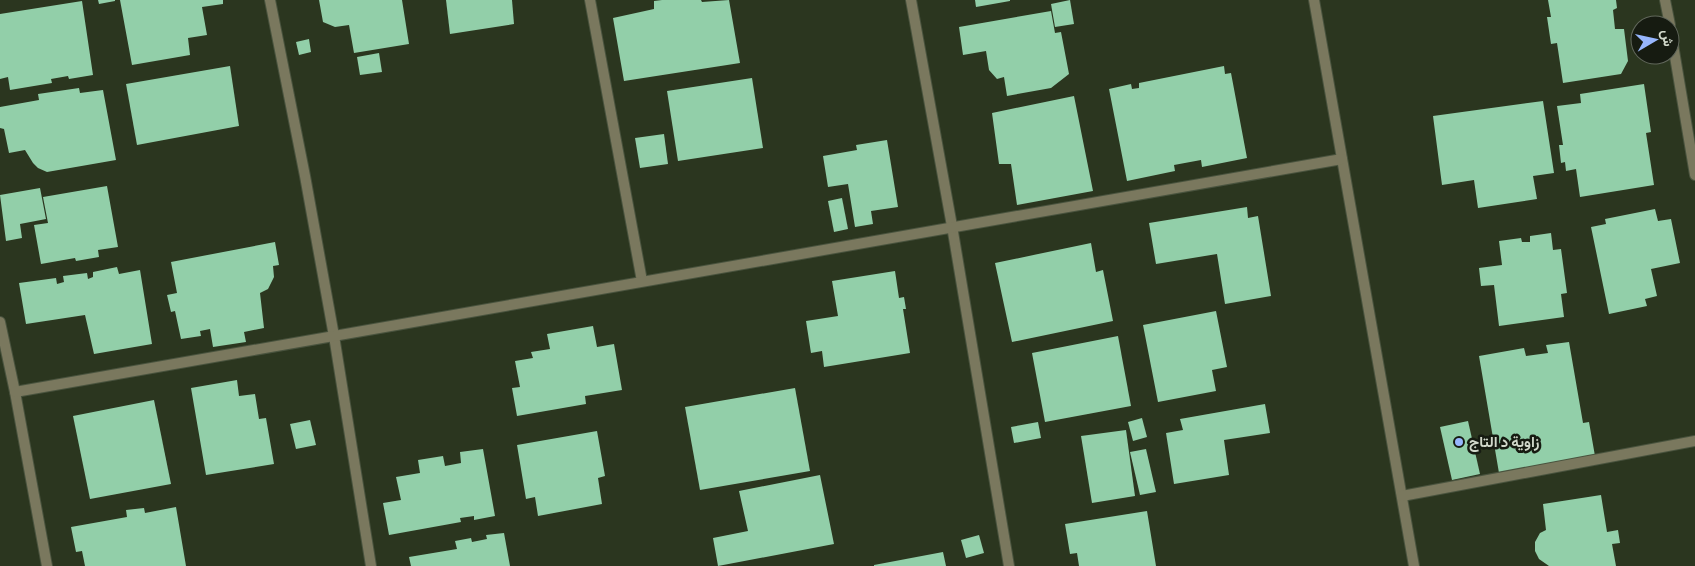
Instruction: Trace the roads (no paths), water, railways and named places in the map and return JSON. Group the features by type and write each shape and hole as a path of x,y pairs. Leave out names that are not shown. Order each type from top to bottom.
{"street":[{"path":"270,0 334,336 370,566"},
{"path":"590,0 642,281"},
{"path":"911,0 952,226 1009,566"},
{"path":"1314,0 1414,566"},
{"path":"1665,0 1668,15"},
{"path":"1677,65 1695,175"},
{"path":"15,392 1342,159"},
{"path":"0,322 47,566"},
{"path":"1402,496 1695,441"}],"place":[{"name":"زاوية د التاج","path":"1459,442"}]}
